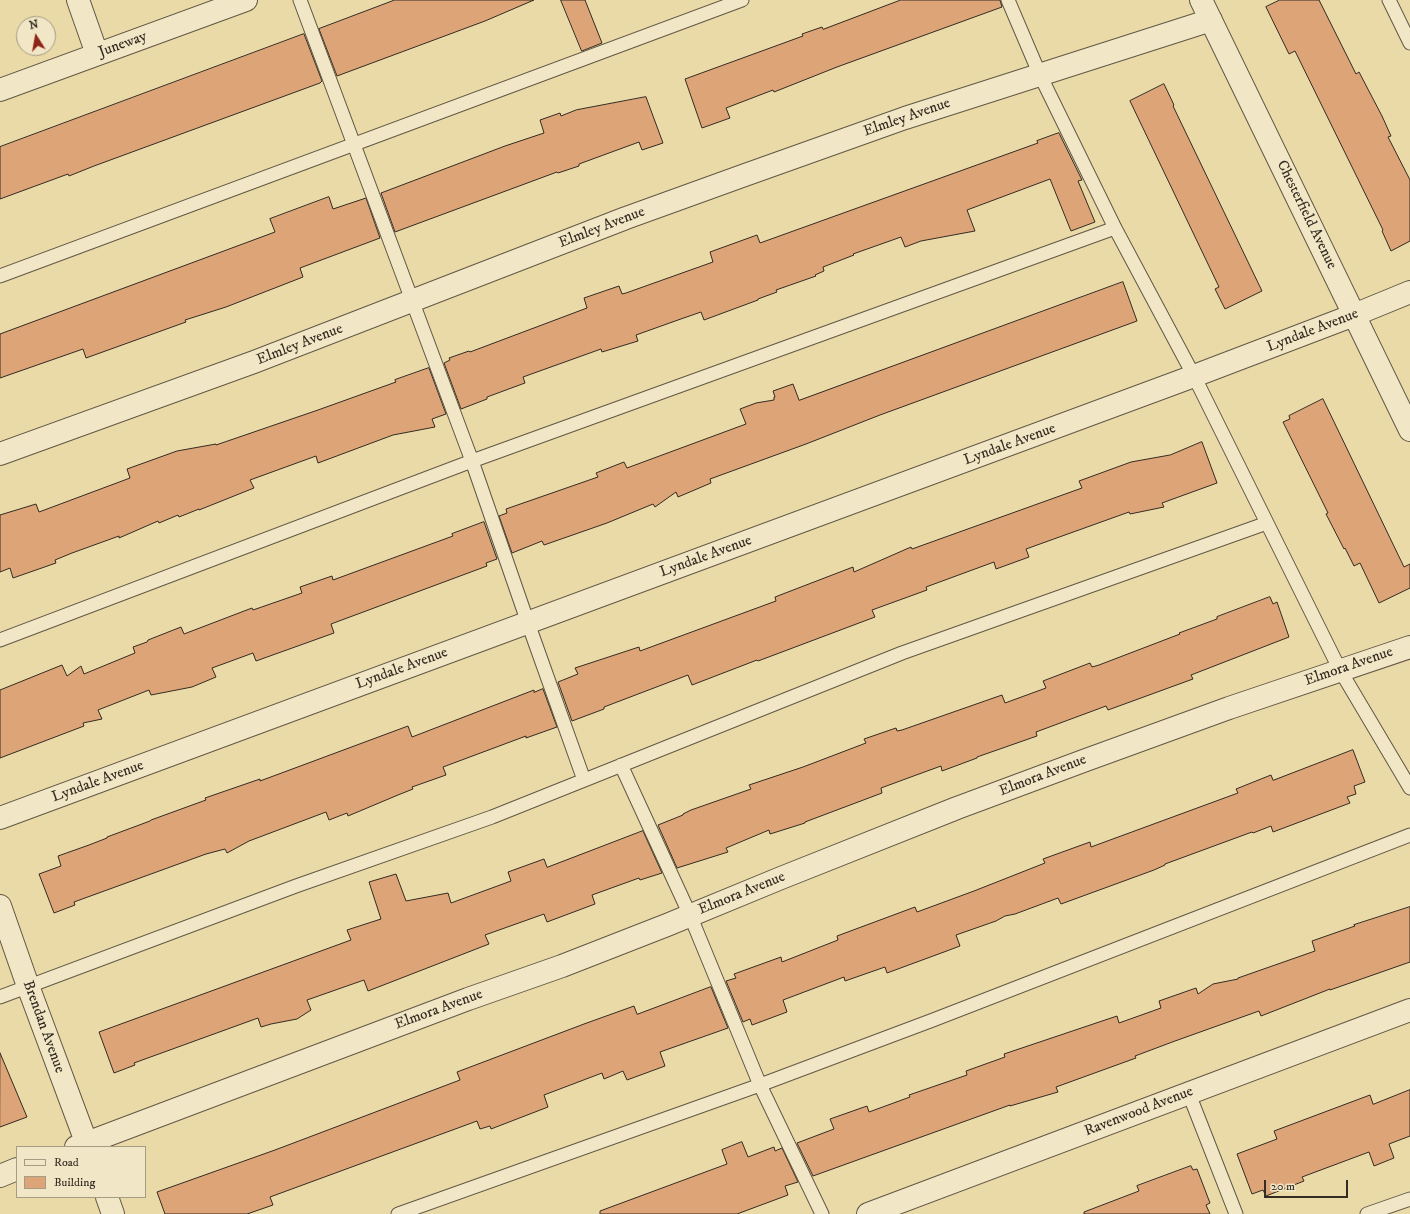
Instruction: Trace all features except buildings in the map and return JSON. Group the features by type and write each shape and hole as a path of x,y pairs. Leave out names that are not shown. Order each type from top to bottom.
{"street":[{"path":"78,0 97,54"},
{"name":"Juneway","path":"0,90 246,0"},
{"name":"Chesterfield Avenue","path":"1201,0 1410,430"},
{"name":"Elmley Avenue","path":"0,454 247,365 626,218 745,175 905,118 1211,20"},
{"name":"Lyndale Avenue","path":"0,818 1194,376 1410,292"},
{"name":"Elmora Avenue","path":"83,1146 468,999 569,963 986,798 1229,708 1410,647"},
{"name":"Brendan Avenue","path":"0,906 83,1146"},
{"name":"Ravenwood Avenue","path":"868,1214 1410,1010"},
{"path":"0,1176 16,1169"},
{"path":"106,1198 113,1214"}],"lane":[{"path":"300,0 472,461 584,780"},
{"path":"0,276 742,0"},
{"path":"1008,0 1040,75 1115,228 1194,376 1340,670 1410,788"},
{"path":"1389,0 1410,43"},
{"path":"0,640 472,461 1115,228"},
{"path":"0,996 296,886 492,817 902,653 1267,523"},
{"path":"621,765 690,915 760,1085 822,1214"},
{"path":"398,1214 760,1085 933,1020 1410,835"},
{"path":"1189,1094 1236,1214"},
{"path":"1367,1214 1410,1199"}]}
